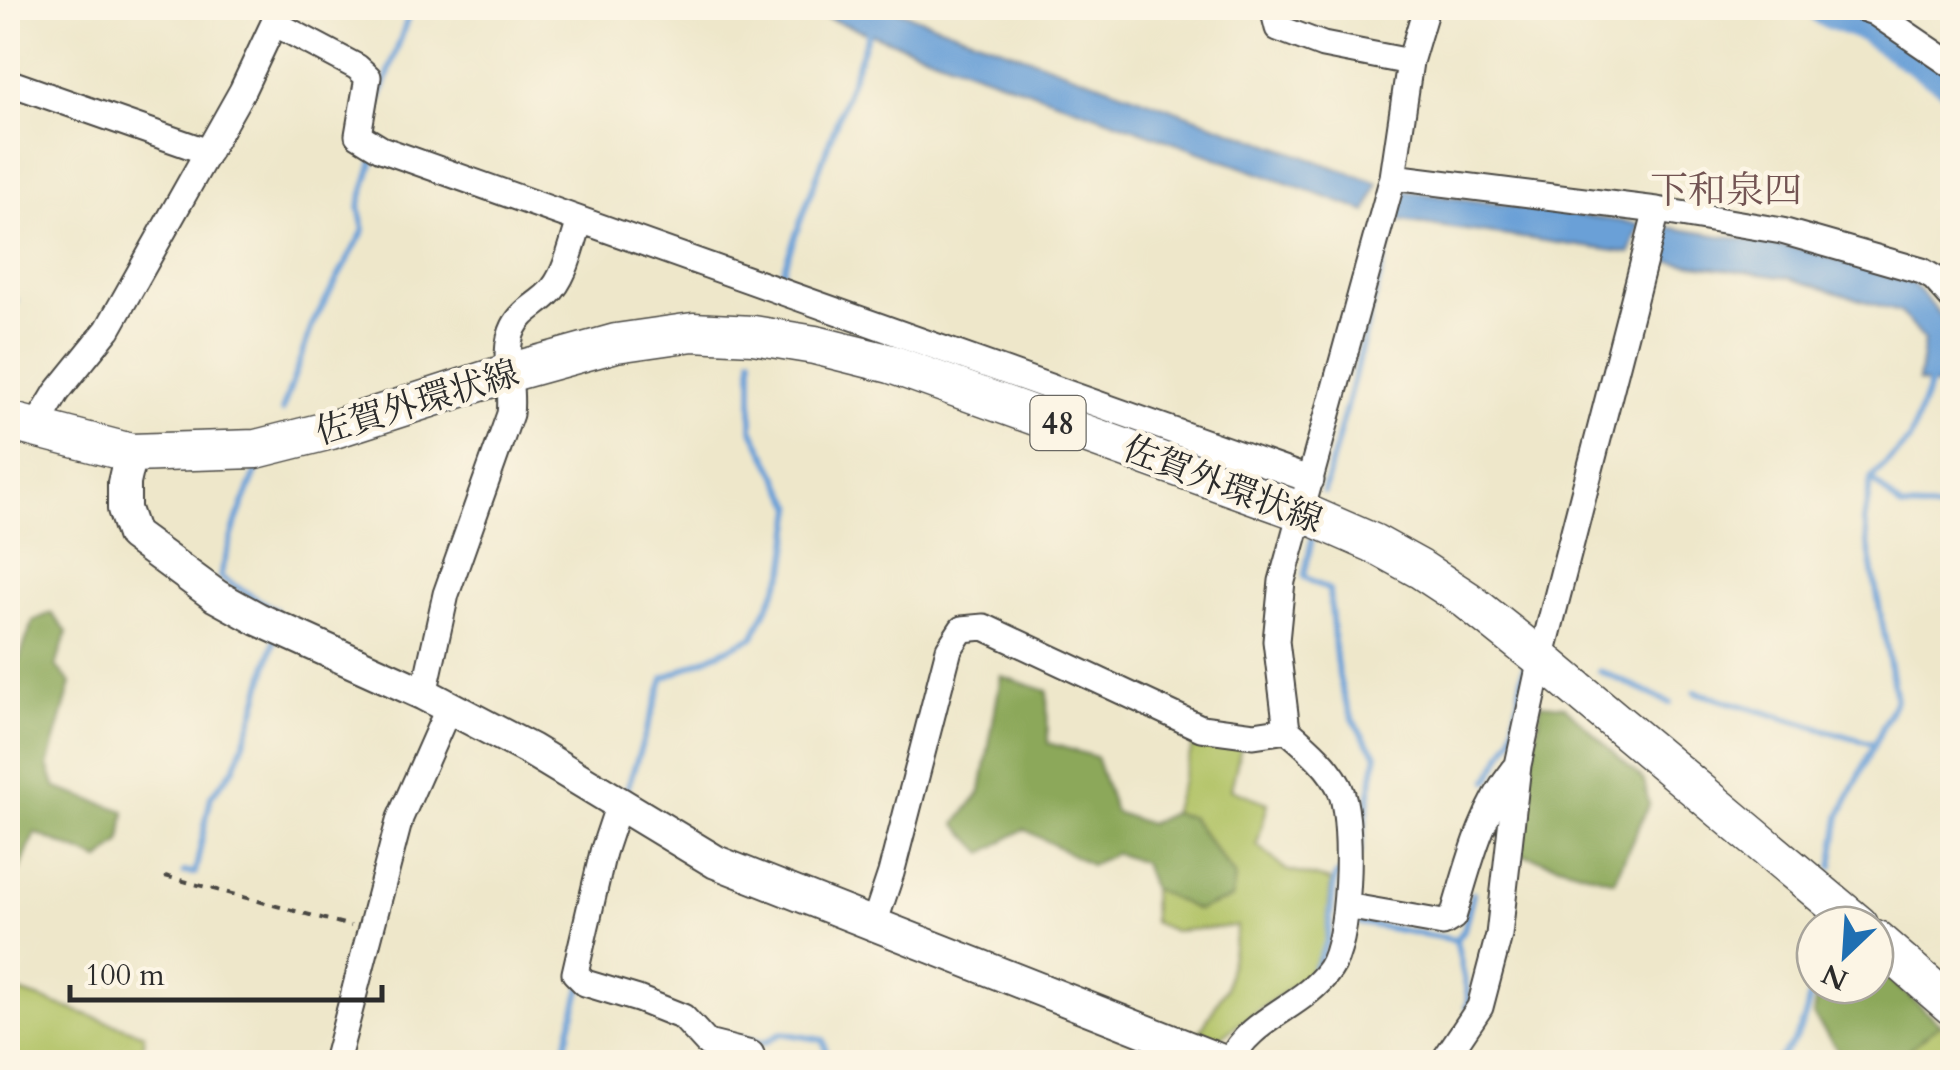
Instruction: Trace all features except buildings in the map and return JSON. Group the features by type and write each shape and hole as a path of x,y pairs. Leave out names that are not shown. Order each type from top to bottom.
{"main road":[{"name":"佐賀外環状線","path":"21,426 131,454 256,448 331,430 616,344 694,332 815,344 892,364 1306,496 1373,543 1468,600 1835,905"},
{"path":"1895,956 1952,1006"}],"street":[{"path":"1273,8 1278,28 1323,44 1410,62"},
{"path":"131,454 124,483 124,509 133,534 216,596 244,612 436,700 532,750 716,862 1167,1053 1227,1062 1238,1044 1261,1024 1311,990 1332,967 1342,942 1348,816 1341,790 1306,746 1287,730 1276,641 1282,581 1389,194 1410,62 1426,8"},
{"path":"1862,8 1874,12 1952,65"},
{"path":"21,426 57,392 108,329 208,152 276,15 368,76 358,135 375,146 1306,496"},
{"path":"8,82 208,152"},
{"path":"1389,194 1652,230 1782,232 1922,271 1952,298"},
{"path":"336,1062 400,818 436,700 446,594 510,414 512,330 527,308 550,294 580,222"},
{"path":"1444,1062 1480,1007 1499,935 1518,765 1541,659 1652,230"},
{"path":"873,927 891,873 949,649 962,629 984,627 1201,728 1254,735 1287,730"},
{"path":"1346,906 1444,923 1453,917 1478,838 1505,782 1518,765"},
{"path":"619,804 603,852 576,973 585,983 683,1018 707,1044 751,1054 749,1062"}],"path":[{"path":"165,876 370,931"}],"green space":[{"path":"51,613 67,632 56,666 71,683 48,766 56,788 125,811 121,842 100,860 35,833 20,870 8,864 8,678 13,676 33,621"},
{"path":"1001,676 1047,691 1048,743 1096,757 1115,812 1149,824 1172,813 1190,817 1235,877 1232,898 1197,910 1152,888 1143,863 1115,853 1091,865 1024,829 984,853 956,824 981,791"},
{"path":"1541,704 1564,706 1644,781 1649,804 1614,881 1518,853"},
{"path":"1196,735 1241,747 1231,789 1268,803 1257,845 1286,870 1331,881 1325,944 1308,975 1218,1039 1200,1031 1226,988 1237,926 1174,931 1153,922 1152,888 1197,910 1232,898 1235,876 1191,817 1172,813"},
{"path":"1895,984 1940,1024 1894,1062 1846,1062 1813,1015 1815,1005 1895,1005"},
{"path":"17,991 144,1034 143,1062 8,1062 8,1017"},
{"path":"1940,1024 1952,1035 1952,1062 1894,1062"}],"water":[{"path":"799,8 890,8 1378,183 1367,212"},
{"path":"1404,191 1640,224 1630,253 1395,220"},
{"path":"1666,227 1802,249 1912,283 1952,328 1949,388 1918,382 1924,341 1900,312 1789,278 1659,260"}],"waterway":[{"path":"375,136 375,113 411,8"},
{"path":"1826,8 1868,24 1952,79"},
{"path":"780,278 871,26"},
{"path":"282,411 313,323 364,230 359,207 375,154"},
{"path":"1324,492 1395,220 1402,216"},
{"path":"8,299 16,301 8,317"},
{"path":"627,789 664,678 753,637 785,571 794,507 752,429 752,357"},
{"path":"1832,867 1840,816 1896,699 1864,522 1871,478 1909,441 1931,381"},
{"path":"259,465 237,519 220,577 276,610"},
{"path":"1871,479 1902,508 1952,510"},
{"path":"1312,539 1304,577 1329,590 1344,697 1362,735 1377,754 1359,855"},
{"path":"184,872 195,873 211,796 234,768 252,721 275,638"},
{"path":"1488,781 1512,737 1524,667"},
{"path":"1600,671 1670,703"},
{"path":"1695,692 1873,744"},
{"path":"1312,974 1327,942 1335,877 1340,873"},
{"path":"1360,923 1456,940 1464,930 1473,893"},
{"path":"1456,940 1469,1001 1466,1007"},
{"path":"561,1062 581,987"},
{"path":"1774,1062 1795,1039 1808,1005"},
{"path":"736,1038 764,1043 781,1033 823,1040 829,1062"}],"district":[{"name":"下和泉四","path":"1726,190"}]}
